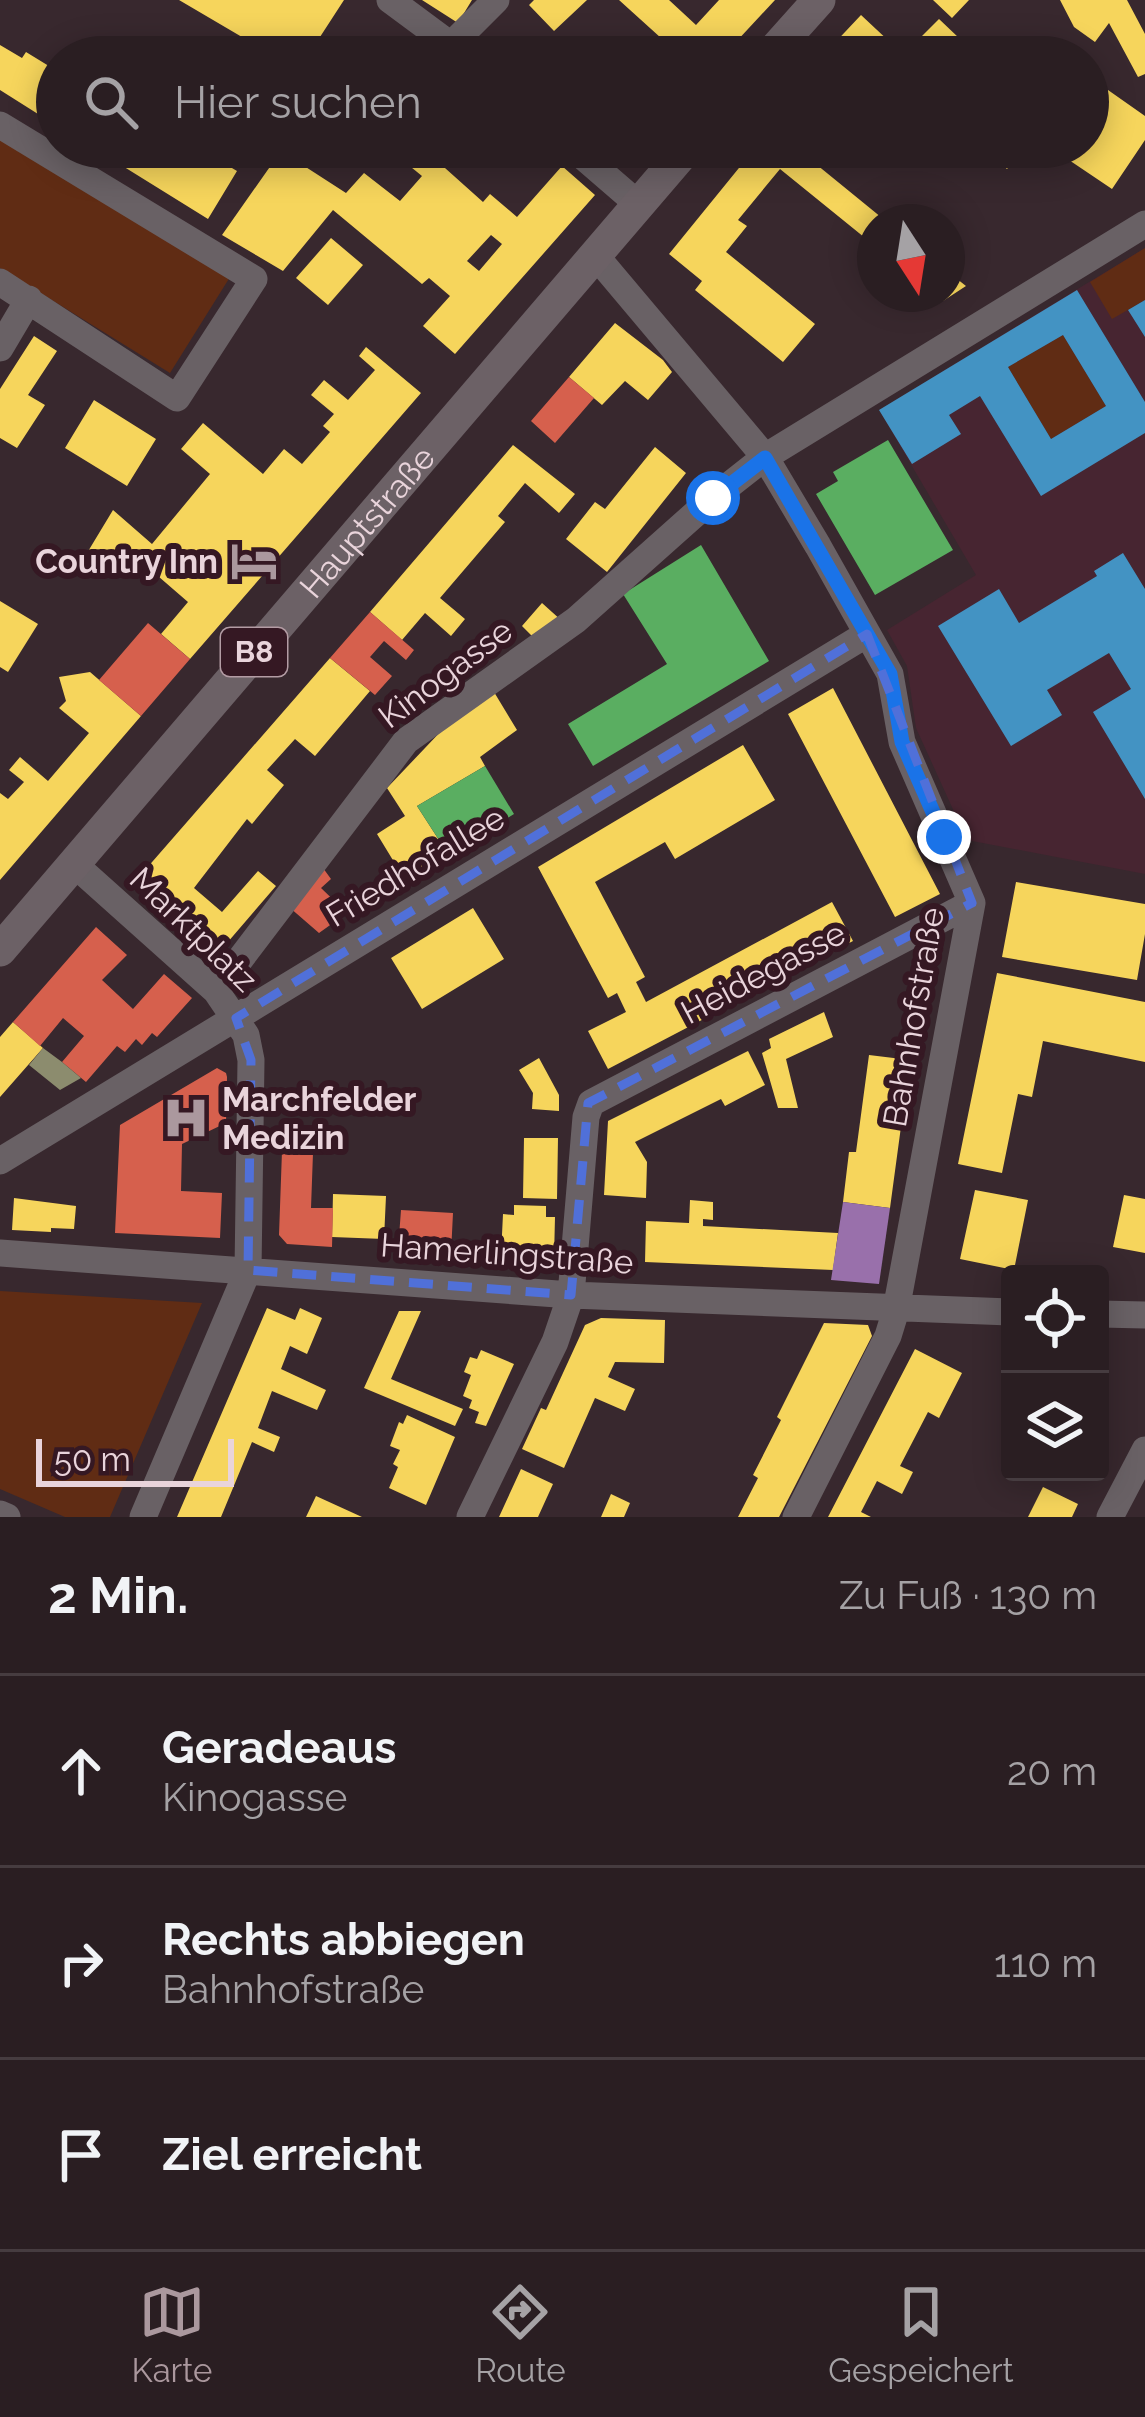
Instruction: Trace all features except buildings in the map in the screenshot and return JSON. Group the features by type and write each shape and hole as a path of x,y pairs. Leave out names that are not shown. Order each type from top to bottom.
{"main road":[{"path":"787,36 819,0"},
{"name":"Hauptstraße","path":"0,950 670,168"}],"street":[{"path":"390,0 440,36"},
{"path":"470,36 496,0"},
{"path":"0,125 36,147"},
{"path":"0,282 177,398 254,279 71,168"},
{"path":"596,168 638,204"},
{"name":"Kinogasse","path":"216,992 406,740 576,620 765,458 1145,224"},
{"name":"Bahnhofstraße","path":"595,255 765,458 890,674 902,742 972,903 896,1310 888,1336 796,1517"},
{"path":"0,348 29,299"},
{"name":"Friedhofallee","path":"0,1161 867,634"},
{"name":"Marktplatz","path":"74,864 216,992 246,1035 251,1060 248,1270"},
{"name":"Heidegasse","path":"571,1295 589,1107 595,1100 972,903"},
{"name":"Hamerlingstraße","path":"0,1253 571,1295 1001,1312"},
{"path":"143,1517 248,1270"},
{"path":"470,1517 555,1342 571,1295"},
{"path":"1109,1314 1145,1315"},
{"path":"1110,1517 1145,1450"}],"highlighted area":[{"path":"867,634 972,903 588,1103 571,1295 248,1270 251,1060 236,1018"}],"shaded area":[{"path":"0,136 36,158 36,168 52,168 230,277 170,373 0,268"},
{"path":"1145,248 1145,874 967,840 916,728 907,666 887,630 976,575 879,410"},
{"path":"1145,248 1145,300 1112,319 1090,282"},
{"path":"1063,335 1106,406 1051,439 1008,367"},
{"path":"0,1291 202,1303 110,1517 65,1517 0,1489"}],"place":[{"name":"Country Inn","path":"254,561"},
{"name":"Marchfelder Medizin","path":"186,1118"}],"route":[{"path":"713,498 765,458 890,674 902,742 944,837"}]}
